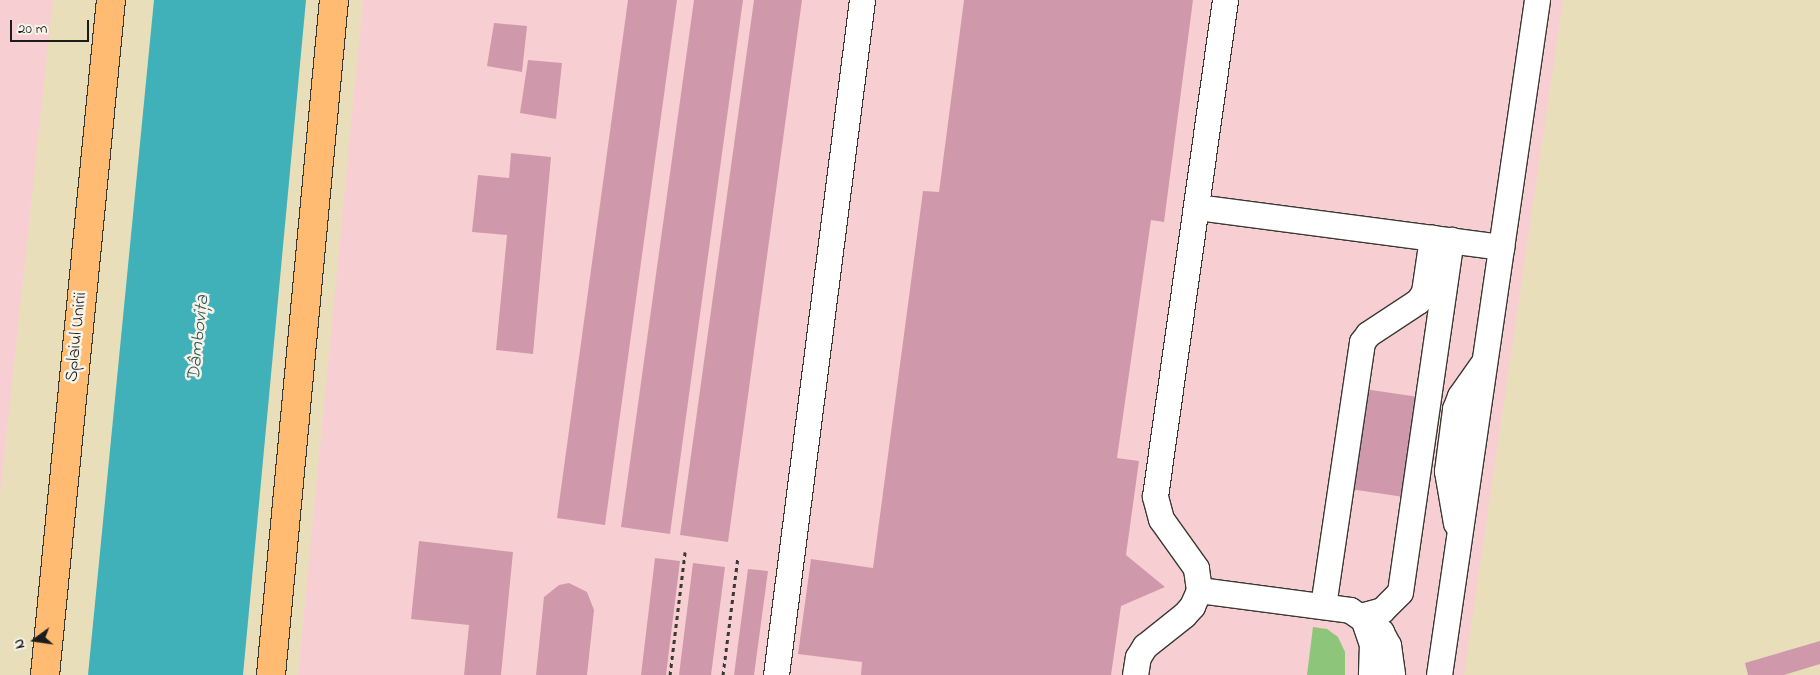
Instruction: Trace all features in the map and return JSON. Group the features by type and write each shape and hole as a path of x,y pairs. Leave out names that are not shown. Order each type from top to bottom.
{"main road":[{"name":"Splaiul Unirii","path":"45,675 111,0"},
{"path":"271,675 334,0"}],"lane":[{"path":"776,675 862,0"},
{"path":"1135,675 1138,657 1145,646 1184,615 1192,606 1199,590 1196,568 1161,519 1155,496 1197,207 1224,0"},
{"path":"1439,675 1459,537 1447,471 1455,409 1460,396 1484,360 1537,0"},
{"path":"1197,207 1501,247"},
{"path":"1323,606 1362,342 1368,334 1418,302 1424,292 1442,239"},
{"path":"1360,616 1382,610 1400,592 1442,239"},
{"path":"1199,590 1323,606 1360,616 1381,632 1388,645 1392,675"},
{"path":"1360,616 1372,644 1371,675"}],"path":[{"path":"670,675 685,552"},
{"path":"723,675 738,558"}],"shaded area":[{"path":"0,0 53,0 0,496"},
{"path":"363,0 1563,0 1464,675 298,675"}],"green space":[{"path":"1313,627 1327,629 1338,637 1345,652 1345,675 1307,675"}],"water":[{"name":"Dâmbovița","path":"154,0 306,0 243,675 88,675"}],"building":[{"path":"628,0 677,0 605,525 557,518"},
{"path":"694,0 743,0 670,534 621,527"},
{"path":"754,0 802,0 728,542 680,535"},
{"path":"964,0 1193,0 1164,222 1151,220 1117,458 1139,461 1126,555 1165,587 1121,606 1111,675 861,675 862,662 798,654 811,559 873,568 923,191 939,192"},
{"path":"494,23 527,26 522,72 487,66"},
{"path":"528,60 562,63 556,119 520,113"},
{"path":"511,153 551,157 533,354 496,350 507,235 472,232 478,175 509,178"},
{"path":"1364,389 1419,397 1404,497 1350,489"},
{"path":"419,541 513,552 501,675 464,675 469,625 411,619"},
{"path":"655,558 680,561 666,675 641,675"},
{"path":"693,563 725,567 711,675 679,675"},
{"path":"748,569 768,571 754,675 734,675"},
{"path":"569,583 587,592 594,610 587,675 536,675 544,597 559,585"},
{"path":"1820,641 1820,664 1784,675 1748,675 1745,663"}]}
